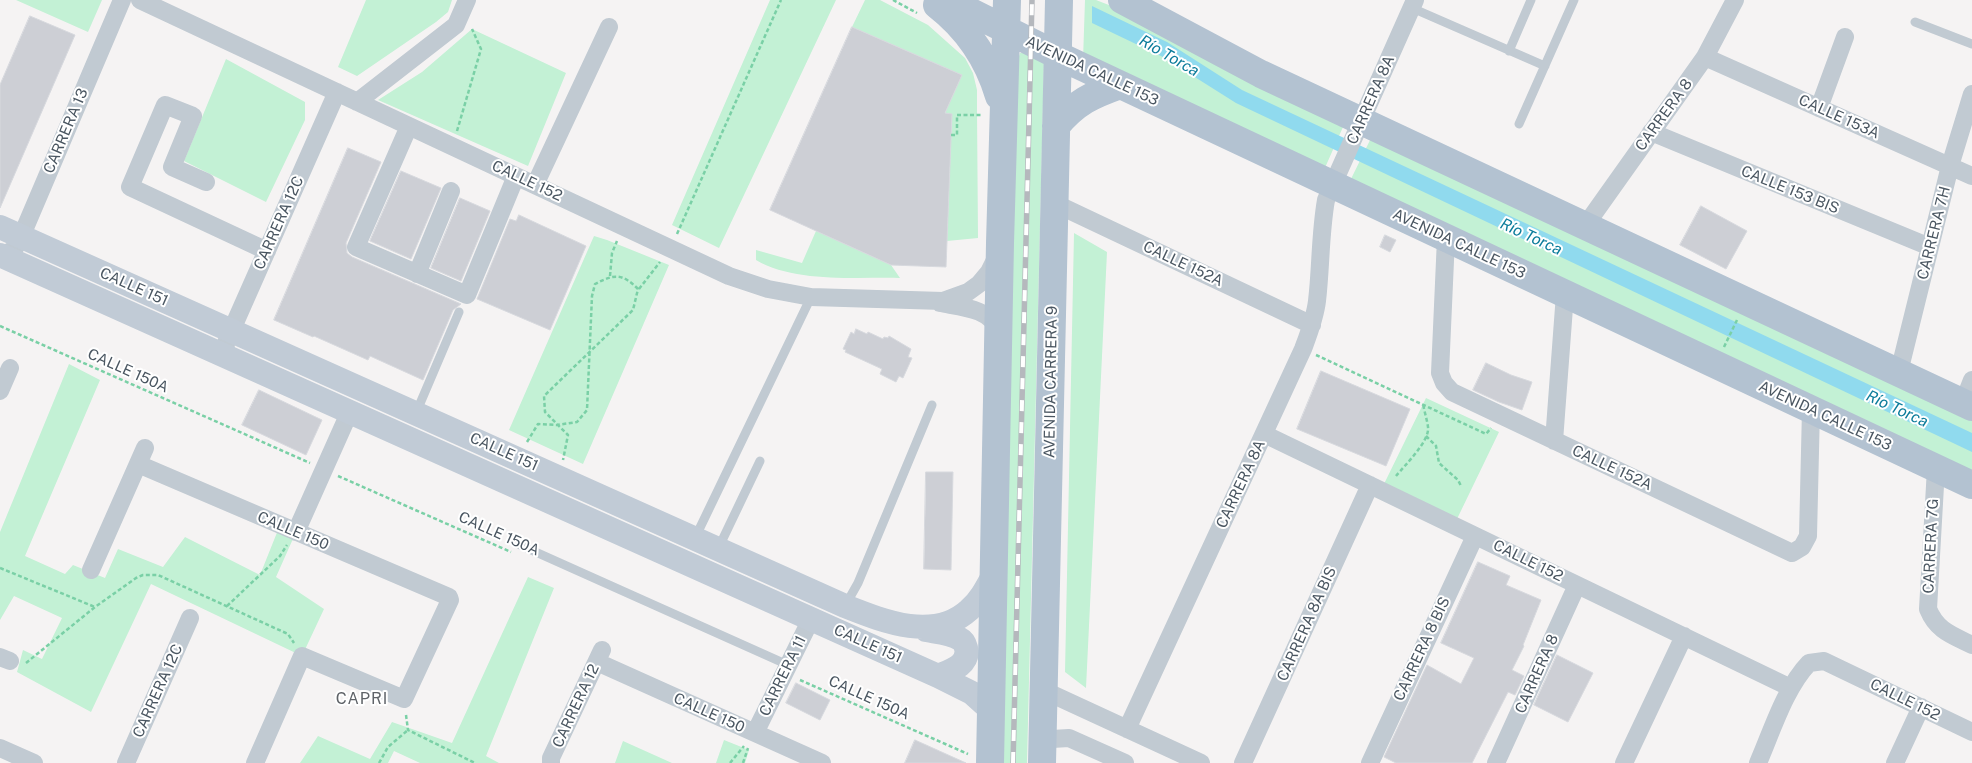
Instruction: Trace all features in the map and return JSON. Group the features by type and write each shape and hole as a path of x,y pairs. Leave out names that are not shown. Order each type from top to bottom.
{"main road":[{"path":"930,0 955,20 974,42 991,71 1000,243 999,333 992,712 981,759"},
{"name":"AVENIDA CALLE 153","path":"947,0 1120,85 1344,182 1446,238 1972,485"},
{"path":"993,115 1006,30 1007,0"},
{"path":"1122,0 1174,26 1232,60 1358,128 1585,226 1899,372 1969,397"},
{"name":"AVENIDA CARRERA 9","path":"1042,754 1045,691 1058,8"},
{"path":"1056,126 1077,104 1090,96 1120,85"}],"street":[{"name":"CARRERA 13","path":"1,255 13,250 10,232 122,0"},
{"name":"CALLE 152","path":"140,0 729,276 768,289 810,297 943,301 956,298 979,284 989,272 996,258 1000,243"},
{"path":"357,102 456,25 467,0"},
{"name":"CARRERA 8","path":"1585,226 1705,57 1735,0"},
{"name":"CARRERA 8A","path":"1321,229 1334,208 1346,200 1344,182 1358,128 1413,4"},
{"path":"535,185 609,27"},
{"path":"1819,108 1845,37"},
{"name":"CALLE 153A","path":"1705,57 1972,176"},
{"name":"CARRERA 12C","path":"225,356 226,343 337,92"},
{"name":"CARRERA 7H","path":"1899,372 1950,166 1972,94"},
{"path":"206,182 172,167 193,116 165,105 130,187 267,251"},
{"path":"409,126 356,246 467,295 516,176"},
{"name":"CALLE 153 BIS","path":"1651,132 1930,247"},
{"name":"CARRERA 8A","path":"1127,729 1303,350 1312,325 1317,301 1321,229 1326,200 1344,182"},
{"path":"417,274 451,191"},
{"name":"CALLE 152A","path":"1054,204 1312,325"},
{"name":"CALLE 151","path":"10,232 873,617 909,626 935,626 959,617 970,610 984,592 995,572"},
{"name":"CALLE 152A","path":"1446,238 1440,373 1444,383 1452,392 1792,552 1802,547 1808,536 1811,409"},
{"name":"CALLE 151","path":"1,255 938,676 972,694 992,712"},
{"path":"1554,441 1565,294"},
{"path":"144,318 149,307 159,299"},
{"name":"CALLE 152","path":"929,301 984,314 993,321 999,333"},
{"path":"0,391 10,368"},
{"path":"296,532 350,411"},
{"name":"CALLE 152","path":"1264,434 1791,688 1799,673 1808,663 1824,661 1972,732"},
{"name":"CALLE 150","path":"91,570 142,456 296,532 449,597 450,603 404,699"},
{"name":"CARRERA 7G","path":"1936,468 1928,609 1934,622 1951,635 1972,645"},
{"name":"CARRERA 8A BIS","path":"1243,763 1370,485"},
{"name":"CARRERA 8 BIS","path":"1370,763 1475,536"},
{"name":"CARRERA 8","path":"1496,763 1577,584"},
{"name":"CARRERA 12C","path":"126,763 190,618"},
{"name":"CARRERA 11","path":"754,733 811,619"},
{"path":"909,626 957,637 962,640 966,653 960,666 938,676"},
{"path":"1624,763 1684,636"},
{"path":"255,763 302,656 404,699"},
{"name":"CALLE 150","path":"599,656 754,733 822,763"},
{"name":"CARRERA 12","path":"551,763 551,758 599,656"},
{"path":"1758,763 1791,688"},
{"path":"1045,691 1127,729 1184,759 1201,763"},
{"path":"1895,763 1921,707"},
{"path":"1042,754 1052,739 1068,738 1125,763"},
{"path":"0,748 34,763"}],"lane":[{"path":"1509,51 1531,0"},
{"path":"1519,124 1574,0"},
{"path":"1413,4 1544,66"},
{"path":"1915,22 1972,44"},
{"path":"695,538 810,297"},
{"path":"416,413 459,312"},
{"path":"845,606 858,583 932,405"},
{"path":"718,549 760,461"},
{"path":"520,545 786,669"}],"path":[{"path":"562,467 568,435 545,412 544,396 634,310 638,289 671,248 781,0"},
{"path":"452,146 481,49 472,29 456,25"},
{"path":"951,135 957,135 957,115 993,115"},
{"path":"610,276 612,253 622,226"},
{"path":"523,449 538,424 557,425 578,422 587,410 594,284 610,276 627,278 638,289"},
{"path":"1726,343 1737,321"},
{"name":"CALLE 150A","path":"0,326 513,553"},
{"path":"1303,350 1423,403 1486,434 1501,416"},
{"path":"1396,476 1426,436 1428,427 1423,403"},
{"path":"1426,436 1436,446 1439,463 1458,480 1461,486"},
{"path":"227,606 280,556 296,532"},
{"path":"0,568 95,607"},
{"path":"5,659 22,666 95,607 136,578 151,574 158,575 288,634 302,656"},
{"name":"CALLE 150A","path":"786,669 981,759"},
{"path":"404,699 408,730"},
{"path":"379,763 388,746 408,730"},
{"path":"408,730 475,763"},
{"path":"730,763 754,733"}],"green space":[{"path":"16,0 102,0 88,32"},
{"path":"366,0 452,0 448,12 436,22 357,76 338,67"},
{"path":"770,0 836,0 719,248 672,225"},
{"path":"865,0 880,0 928,25 965,58 973,73 977,90 978,238 947,241 952,115 945,113 962,75 852,27"},
{"path":"1085,0 1096,0 1137,16 1343,127 1324,170 1083,60"},
{"path":"472,29 566,73 528,166 378,100 422,72"},
{"path":"1020,53 1032,53 1044,61 1027,763 997,763 1015,70"},
{"path":"226,59 305,102 305,120 266,202 184,161"},
{"path":"1373,134 1972,416 1972,478 1350,181"},
{"path":"816,231 891,265 900,278 807,276 772,267 756,260 756,250 802,263"},
{"path":"1074,233 1107,252 1086,688 1065,672"},
{"path":"594,236 669,265 583,464 509,430"},
{"path":"69,364 100,380 25,556 65,574 73,565 105,578 118,549 163,567 185,537 260,575 280,525 296,532 276,577 324,609 302,656 151,584 91,712 17,672 23,650 42,659 62,618 14,596 0,620 0,532"},
{"path":"1426,398 1499,432 1457,519 1384,484"},
{"path":"528,577 554,588 486,756 499,763 420,763 394,751 388,763 300,763 318,736 370,759 392,722 452,743"},
{"path":"724,740 749,750 745,763 716,763"},
{"path":"623,741 672,763 615,763"}],"water":[{"name":"Río Torca","path":"1092,6 1167,42 1242,90 1972,433 1972,452 1236,103 1163,57 1092,23"}],"building":[{"path":"30,16 75,35 0,208 0,85"},
{"path":"852,27 962,75 945,113 952,114 946,267 891,265 770,210"},
{"path":"348,148 381,162 346,243 347,253 352,257 461,304 453,310 423,380 370,356 368,360 274,320"},
{"path":"401,171 441,188 411,259 370,241"},
{"path":"460,198 490,211 461,281 431,268"},
{"path":"1701,206 1747,231 1726,269 1680,245"},
{"path":"519,215 586,246 550,330 477,299 510,219 516,221"},
{"path":"1385,235 1396,240 1390,252 1380,247"},
{"path":"856,329 883,339 889,336 911,349 908,357 912,358 903,378 899,376 896,382 880,374 882,369 845,352 846,350 843,349 851,332 854,334"},
{"path":"1486,363 1511,375 1532,382 1522,410 1473,390"},
{"path":"1321,371 1410,409 1386,466 1297,429"},
{"path":"259,390 322,420 306,455 242,425"},
{"path":"926,472 953,472 951,570 924,569"},
{"path":"1478,562 1510,576 1506,585 1541,600 1524,646 1512,670 1524,676 1515,695 1508,692 1472,763 1396,763 1384,757 1427,665 1461,684 1474,658 1441,643"},
{"path":"1557,655 1593,673 1568,722 1534,705"},
{"path":"796,683 830,700 820,720 786,703"},
{"path":"915,740 966,763 905,763"}],"railway":[{"path":"1013,763 1032,0"}],"district":[{"name":"CAPRI","path":"362,699"}]}
